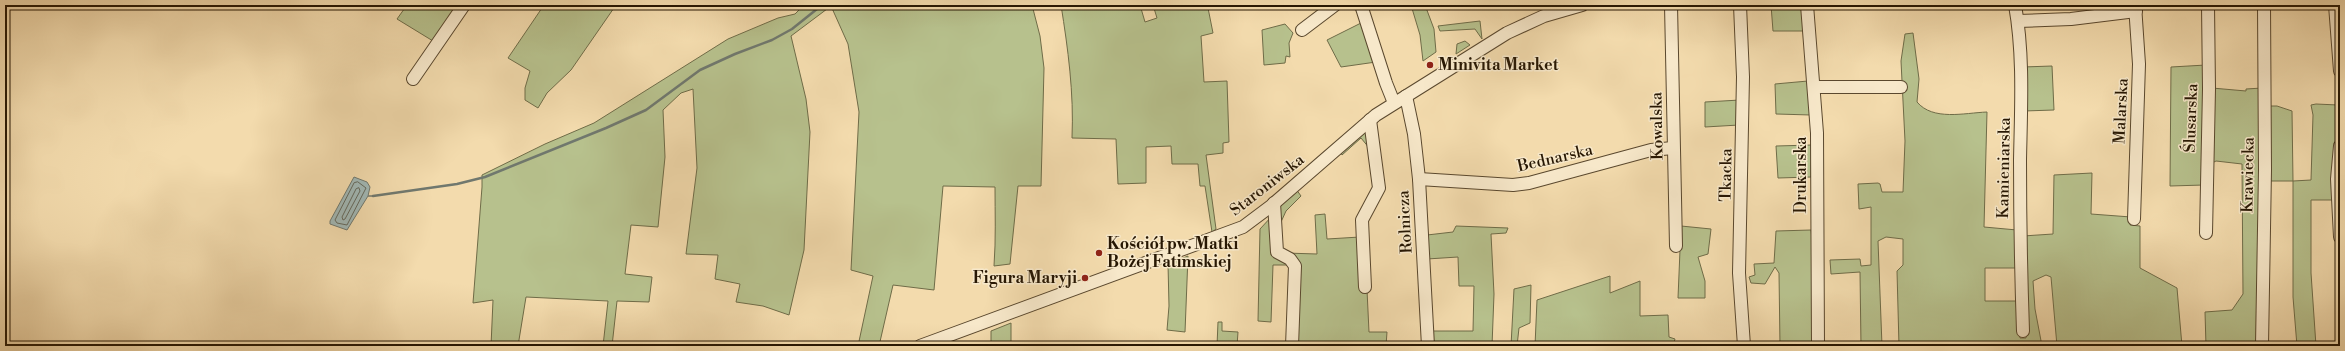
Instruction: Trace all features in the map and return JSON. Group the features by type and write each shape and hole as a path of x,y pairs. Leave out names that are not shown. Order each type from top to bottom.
{"street":[{"path":"413,79 464,5"},
{"path":"1302,30 1335,5"},
{"path":"1361,5 1394,103"},
{"name":"Staroniwska","path":"920,346 1243,227 1274,203 1370,120 1394,103 1480,49 1525,24 1582,5"},
{"name":"Kowalska","path":"1671,5 1676,246"},
{"name":"Tkacka","path":"1740,5 1743,77 1739,273 1744,346"},
{"name":"Drukarska","path":"1807,5 1815,87 1818,346"},
{"name":"Kamieniarska","path":"2015,5 2018,21 2021,121 2020,233 2023,331"},
{"name":"Ślusarska","path":"2206,233 2208,5"},
{"name":"Krawiecka","path":"2262,346 2265,170 2264,5"},
{"path":"2335,5 2340,71"},
{"path":"2018,21 2071,19 2135,8"},
{"name":"Malarska","path":"2134,219 2139,64 2135,8"},
{"path":"1815,87 1901,87"},
{"name":"Rolnicza","path":"1406,96 1414,134 1419,179 1428,346"},
{"path":"1365,287 1362,220 1379,188 1370,120"},
{"path":"2340,146 2337,179 2340,237"},
{"name":"Bednarska","path":"1419,179 1512,185 1529,184 1651,150 1673,148"},
{"path":"1274,203 1277,252 1290,259 1295,266 1292,346"}],"green space":[{"path":"407,5 459,5 433,41 397,19"},
{"path":"544,5 616,5 571,70 547,93 538,108 525,100 525,88 530,71 508,58"},
{"path":"804,5 1032,5 1040,36 1044,68 1041,186 1018,186 1010,264 994,266 995,187 943,186 934,290 893,285 879,346 858,346 873,276 851,270 859,112 848,44 831,6 791,36 806,99 810,132 804,250 789,315 763,306 736,302 740,284 715,279 718,255 686,254 697,168 693,89 681,93 663,110 665,157 658,227 631,225 625,274 652,277 649,302 617,301 612,346 603,346 608,301 526,297 518,346 491,346 493,300 473,303 482,175 545,144 594,123 728,39 778,18 795,14"},
{"path":"1061,5 1140,5 1145,22 1157,18 1153,5 1259,5 1208,8 1213,33 1201,36 1204,82 1227,81 1229,142 1223,143 1223,153 1206,155 1216,229 1212,232 1205,186 1200,186 1198,164 1172,164 1171,146 1146,147 1146,183 1118,184 1116,139 1072,138 1070,71"},
{"path":"1411,5 1425,5 1434,29 1436,52 1423,61 1420,35"},
{"path":"1771,5 1804,5 1806,31 1773,31"},
{"path":"1480,21 1482,39 1475,29 1440,31 1438,26"},
{"path":"1363,22 1376,62 1341,67 1327,40"},
{"path":"1285,24 1293,33 1289,43 1290,57 1286,56 1285,63 1264,65 1262,30"},
{"path":"1913,33 1919,79 1917,102 1931,112 1940,114 1987,112 1984,227 2017,230 2018,268 1985,268 1985,301 2019,301 2020,338 2026,338 2023,236 2053,234 2054,175 2092,173 2091,214 2131,217 2130,225 2140,226 2140,268 2177,288 2182,346 2057,346 2051,277 2046,275 2033,281 2035,309 2042,346 1899,346 1897,271 1903,265 1903,239 1886,237 1878,241 1882,346 1861,346 1860,272 1831,274 1830,260 1860,259 1861,266 1871,265 1871,207 1859,209 1858,184 1878,183 1880,184 1882,192 1903,192 1905,141 1901,61 1905,34"},
{"path":"1465,41 1470,45 1456,54 1457,44"},
{"path":"2206,65 2204,185 2170,186 2171,67"},
{"path":"2052,66 2054,110 2024,111 2023,67"},
{"path":"1808,81 1811,115 1776,114 1775,84"},
{"path":"2212,88 2246,91 2246,89 2262,88 2259,346 2206,346 2205,312 2232,310 2243,294 2242,164 2216,161 2208,165"},
{"path":"1740,100 1739,125 1705,127 1705,102"},
{"path":"2311,105 2338,105 2340,121 2334,200 2311,200 2311,273 2316,346 2297,346 2293,297 2293,181 2311,180 2313,115"},
{"path":"2269,106 2277,106 2292,111 2293,181 2267,181"},
{"path":"1367,128 1370,149 1361,138 1342,155 1340,151"},
{"path":"1812,145 1811,177 1778,178 1776,146"},
{"path":"1296,189 1301,196 1286,211 1281,222 1279,205"},
{"path":"1325,214 1327,239 1360,237 1367,290 1369,332 1387,332 1386,346 1295,346 1297,265 1285,253 1317,254 1315,215"},
{"path":"1273,215 1273,238 1293,265 1273,265 1271,322 1258,321 1260,229"},
{"path":"1456,226 1508,228 1506,233 1491,234 1494,294 1492,346 1430,346 1430,331 1473,331 1474,286 1459,286 1458,257 1427,259 1427,235 1453,232"},
{"path":"1681,226 1711,229 1708,254 1698,257 1705,281 1705,298 1678,298"},
{"path":"1811,230 1814,258 1816,346 1780,346 1779,273 1775,267 1765,284 1751,283 1749,277 1755,275 1754,264 1774,263 1776,231"},
{"path":"1188,256 1185,332 1167,330 1169,306 1168,264"},
{"path":"1610,276 1610,293 1640,281 1640,316 1668,315 1669,337 1675,339 1673,346 1535,346 1537,300"},
{"path":"1531,285 1530,323 1519,328 1517,346 1511,346 1514,289"},
{"path":"1218,322 1222,322 1222,331 1238,332 1237,346 1217,346"},
{"path":"1011,323 1011,346 991,346 991,331"}],"water":[{"path":"354,177 367,182 370,187 368,196 347,230 330,224 330,221"}],"waterway":[{"path":"373,196 457,184 485,177 606,128 646,110 700,70 735,54 772,40 792,29 822,5"}],"place":[{"name":"Minivita Market","path":"1430,65"},
{"name":"Kościół pw. Matki Bożej Fatimskiej","path":"1099,253"},
{"name":"Figura Maryji","path":"1085,278"}]}
